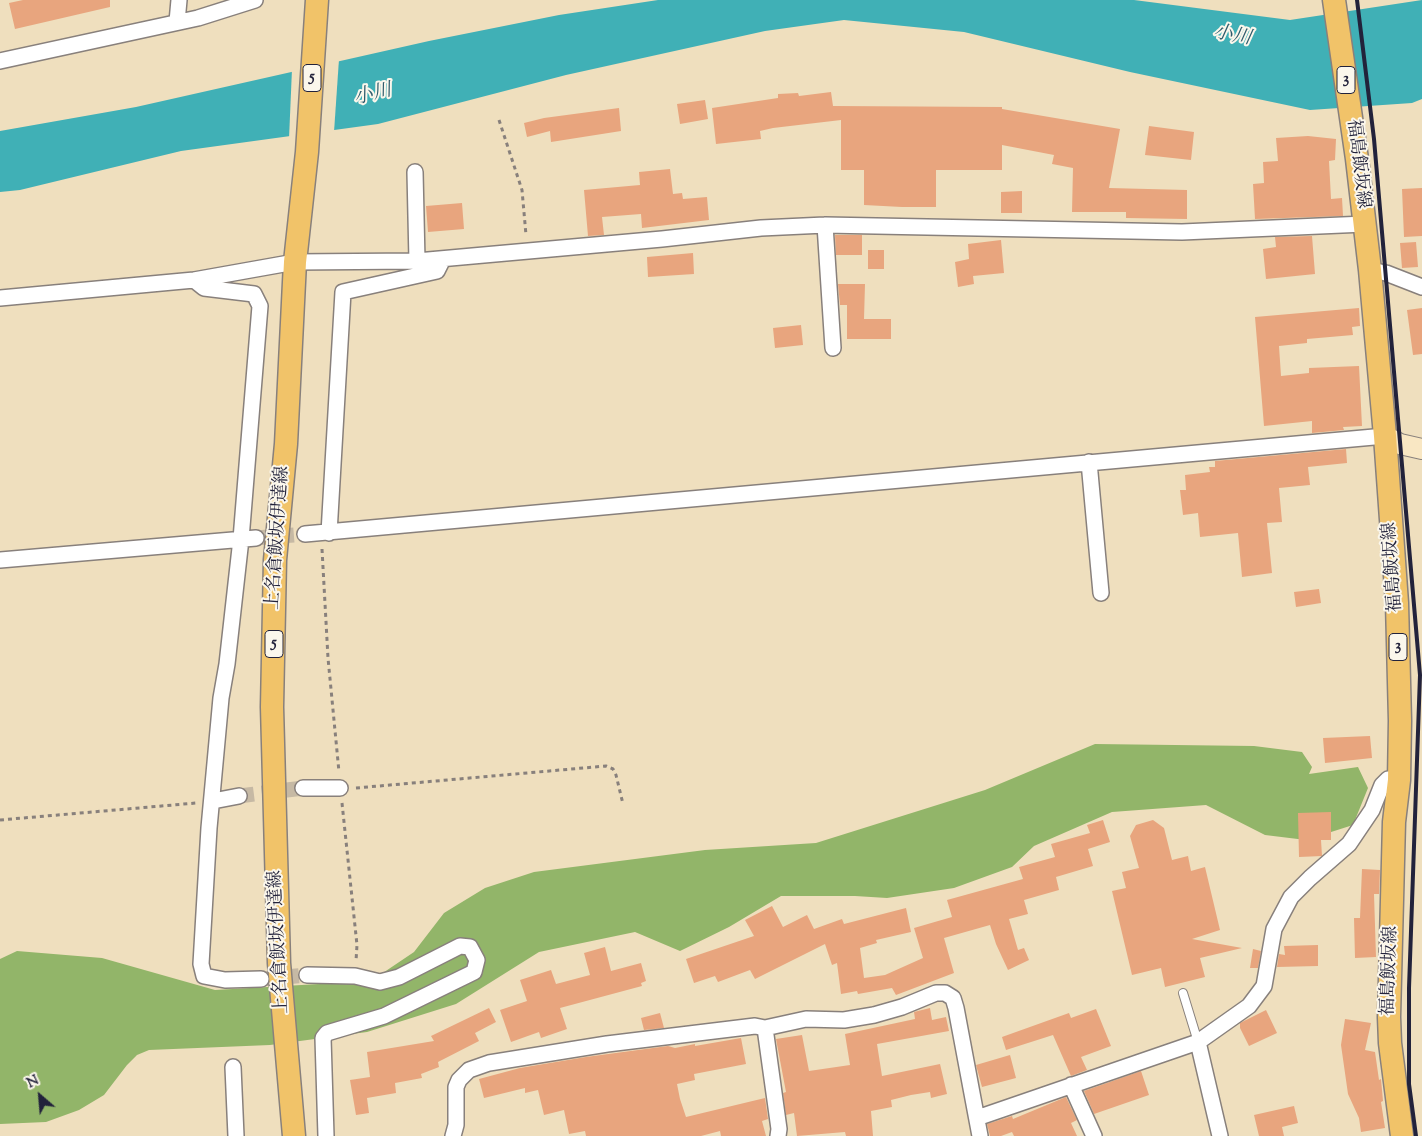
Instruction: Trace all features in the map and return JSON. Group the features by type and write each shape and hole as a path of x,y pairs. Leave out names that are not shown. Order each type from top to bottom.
{"main road":[{"name":"福島飯坂線","path":"1334,0 1357,159 1370,270 1385,436 1397,603 1400,721 1399,780 1394,822 1389,1017 1390,1043 1402,1136"},
{"name":"上名倉飯坂伊達線","path":"294,1136 279,963 272,707 275,560 286,444 296,262 307,152 317,2"},
{"path":"1385,436 1400,444 1422,449"}],"street":[{"path":"177,22 179,0"},
{"path":"0,61 177,22 255,0"},
{"path":"415,172 417,261"},
{"path":"0,298 194,280 296,262 417,261 761,228 825,225 1182,232 1365,224"},
{"path":"825,225 833,348"},
{"path":"325,533 342,292 437,271 443,259"},
{"path":"1370,270 1386,273 1421,285"},
{"path":"194,280 204,288 254,294 260,306 240,539 227,664 221,698 212,801 202,964 204,976 225,980 261,979"},
{"path":"305,534 1385,436"},
{"path":"1089,462 1101,593"},
{"path":"0,560 256,538"},
{"path":"977,1118 1198,1042 1249,1006 1264,986 1274,930 1292,897 1310,878 1349,844 1372,810 1382,786 1388,778 1399,780"},
{"path":"303,788 340,788"},
{"path":"212,801 239,796"},
{"path":"307,975 355,976 380,982 399,977 460,946 470,947 477,960 474,972 384,1016 327,1033 323,1038 326,1136"},
{"path":"454,1136 456,1125 456,1087 459,1080 469,1070 489,1063 607,1044 755,1026 765,1028 806,1019 844,1020 902,1008 936,993 945,993 953,998 980,1136"},
{"path":"765,1028 779,1129 778,1136"},
{"path":"1198,1042 1220,1136"},
{"path":"233,1067 236,1136"},
{"path":"1071,1085 1094,1136"}],"lane":[{"path":"1183,993 1198,1042"}],"path":[{"path":"499,120 522,190 527,251"},
{"path":"325,533 328,658 357,945 355,976"},
{"path":"340,788 351,789 606,766 613,769 616,775 623,804"},
{"path":"0,820 212,801"}],"green space":[{"path":"1095,744 1254,746 1302,752 1312,767 1309,774 1358,767 1368,788 1353,825 1306,840 1265,835 1206,805 1112,812 1034,846 1012,867 954,888 887,898 781,896 729,927 680,951 635,932 539,952 456,1004 367,1032 270,1045 149,1050 137,1055 127,1065 104,1095 79,1110 46,1122 0,1124 0,959 17,951 102,958 215,990 371,981 414,952 444,913 485,888 534,872 705,850 816,843 985,790"}],"water":[{"name":"小川","path":"658,0 1134,0 1290,20 1422,0 1422,99 1412,103 1310,110 1130,72 964,32 844,20 765,31 566,75 378,124 181,151 20,190 0,192 0,131 136,107 429,41 559,15"}],"pier":[{"path":"339,59 334,132 289,139 292,69"}],"building":[{"path":"23,0 110,0 110,7 15,29 9,3"},
{"path":"831,92 833,106 1002,107 1002,109 1120,129 1109,188 1187,190 1187,219 1126,218 1126,212 1072,212 1073,168 1052,164 1054,155 1002,145 1002,170 936,170 936,207 902,207 864,205 864,170 841,170 841,120 773,128 760,131 761,139 716,144 712,108 778,98 778,94 798,93 799,96"},
{"path":"705,100 708,119 680,124 677,104"},
{"path":"619,108 621,131 551,142 550,131 527,137 524,123 544,118"},
{"path":"1149,126 1194,132 1191,160 1145,155"},
{"path":"1308,136 1336,139 1335,160 1329,161 1331,199 1342,198 1343,216 1255,219 1253,184 1264,183 1263,162 1278,161 1276,138"},
{"path":"670,169 673,194 682,193 683,199 707,197 709,220 642,228 641,214 602,217 604,235 588,236 584,190 640,185 639,172"},
{"path":"1422,188 1422,236 1404,237 1402,189"},
{"path":"1022,191 1022,213 1001,213 1001,192"},
{"path":"462,203 464,229 428,232 426,206"},
{"path":"835,235 862,235 862,255 836,255"},
{"path":"1312,236 1315,274 1266,279 1263,249 1276,247 1275,237"},
{"path":"1001,240 1004,273 973,276 974,284 958,287 955,262 969,259 968,244"},
{"path":"1416,242 1418,267 1402,268 1400,243"},
{"path":"868,250 884,250 884,269 868,269"},
{"path":"693,253 694,274 648,277 647,257"},
{"path":"838,284 865,284 864,319 891,319 891,339 847,339 847,305 840,305"},
{"path":"1359,308 1360,326 1352,327 1353,335 1307,339 1307,343 1279,346 1281,376 1309,373 1309,368 1359,366 1362,426 1343,427 1344,430 1312,433 1312,421 1264,426 1255,317"},
{"path":"1422,308 1422,354 1413,355 1407,310"},
{"path":"801,325 803,345 775,348 773,328"},
{"path":"1346,449 1347,463 1308,467 1310,485 1279,488 1282,522 1267,523 1272,573 1242,577 1238,533 1200,537 1198,513 1183,515 1180,490 1186,490 1185,475 1210,472 1209,467 1215,467 1215,461"},
{"path":"1319,589 1321,603 1296,607 1294,592"},
{"path":"1370,736 1372,758 1325,763 1323,738"},
{"path":"1331,812 1331,840 1321,840 1322,856 1299,857 1298,813"},
{"path":"1103,820 1110,842 1088,849 1093,866 1056,877 1059,890 1024,900 1028,914 1009,919 1018,950 1024,948 1029,960 1008,970 990,925 944,938 954,973 896,995 892,988 858,994 857,991 841,994 837,963 832,965 825,944 755,979 750,970 718,982 715,976 694,983 686,959 754,936 745,920 772,906 783,927 807,915 814,929 842,919 844,924 906,908 911,932 876,940 877,943 860,948 864,978 885,975 923,958 914,928 952,917 947,900 1023,879 1019,867 1055,857 1051,844 1090,833 1087,825"},
{"path":"1153,820 1164,828 1172,860 1188,856 1191,871 1205,867 1220,930 1192,939 1242,948 1200,958 1205,977 1165,987 1161,968 1132,975 1112,891 1126,888 1122,872 1139,868 1130,836 1136,825"},
{"path":"1362,869 1380,870 1379,894 1374,894 1376,957 1355,958 1354,918 1360,918"},
{"path":"1318,945 1318,966 1277,967 1279,954 1285,955 1284,946"},
{"path":"605,947 611,971 641,963 646,981 641,983 642,986 560,1008 567,1029 541,1038 539,1032 511,1042 500,1010 527,1001 520,980 551,970 556,984 590,975 584,953"},
{"path":"1253,949 1261,951 1258,968 1250,968"},
{"path":"489,1008 496,1022 475,1033 479,1041 438,1062 439,1067 421,1074 422,1078 395,1083 396,1093 367,1098 369,1113 356,1115 350,1080 370,1077 367,1052 434,1041 431,1036"},
{"path":"930,1008 932,1020 946,1017 949,1031 877,1044 882,1076 940,1064 947,1094 931,1098 930,1092 911,1095 891,1100 892,1107 871,1111 873,1136 846,1136 845,1132 797,1136 794,1113 786,1115 783,1093 786,1092 776,1039 802,1035 809,1071 850,1065 845,1034 915,1019 914,1012"},
{"path":"1096,1009 1111,1046 1081,1057 1087,1070 1071,1076 1053,1035 1006,1050 1002,1037 1069,1013 1071,1018"},
{"path":"1266,1010 1277,1033 1249,1046 1240,1028 1240,1023"},
{"path":"660,1013 664,1028 644,1030 641,1018"},
{"path":"1345,1019 1371,1023 1365,1050 1375,1052 1379,1080 1381,1079 1383,1101 1381,1102 1385,1128 1361,1132 1359,1118 1348,1094 1341,1045"},
{"path":"741,1038 746,1064 694,1074 695,1080 677,1084 680,1099 686,1117 765,1098 768,1119 762,1121 766,1136 721,1136 720,1131 701,1136 586,1136 585,1131 569,1134 564,1110 544,1115 538,1090 525,1093 525,1088 484,1098 479,1079 520,1068 586,1057 668,1046 675,1048 695,1044 695,1046"},
{"path":"1010,1055 1016,1078 982,1087 976,1065"},
{"path":"1141,1071 1149,1095 1094,1114 1084,1091"},
{"path":"1066,1097 1077,1120 1071,1123 1077,1136 1014,1136 1012,1132 1001,1136 990,1136 987,1124 1012,1116 1013,1119"},
{"path":"1294,1106 1298,1123 1282,1127 1284,1136 1259,1136 1254,1115"}],"tunnel":[{"path":"256,538 305,534"},
{"path":"239,796 303,788"},
{"path":"261,979 307,975"}],"railway":[{"path":"1357,0 1374,139 1420,675 1409,988 1409,1084 1416,1136"}]}
